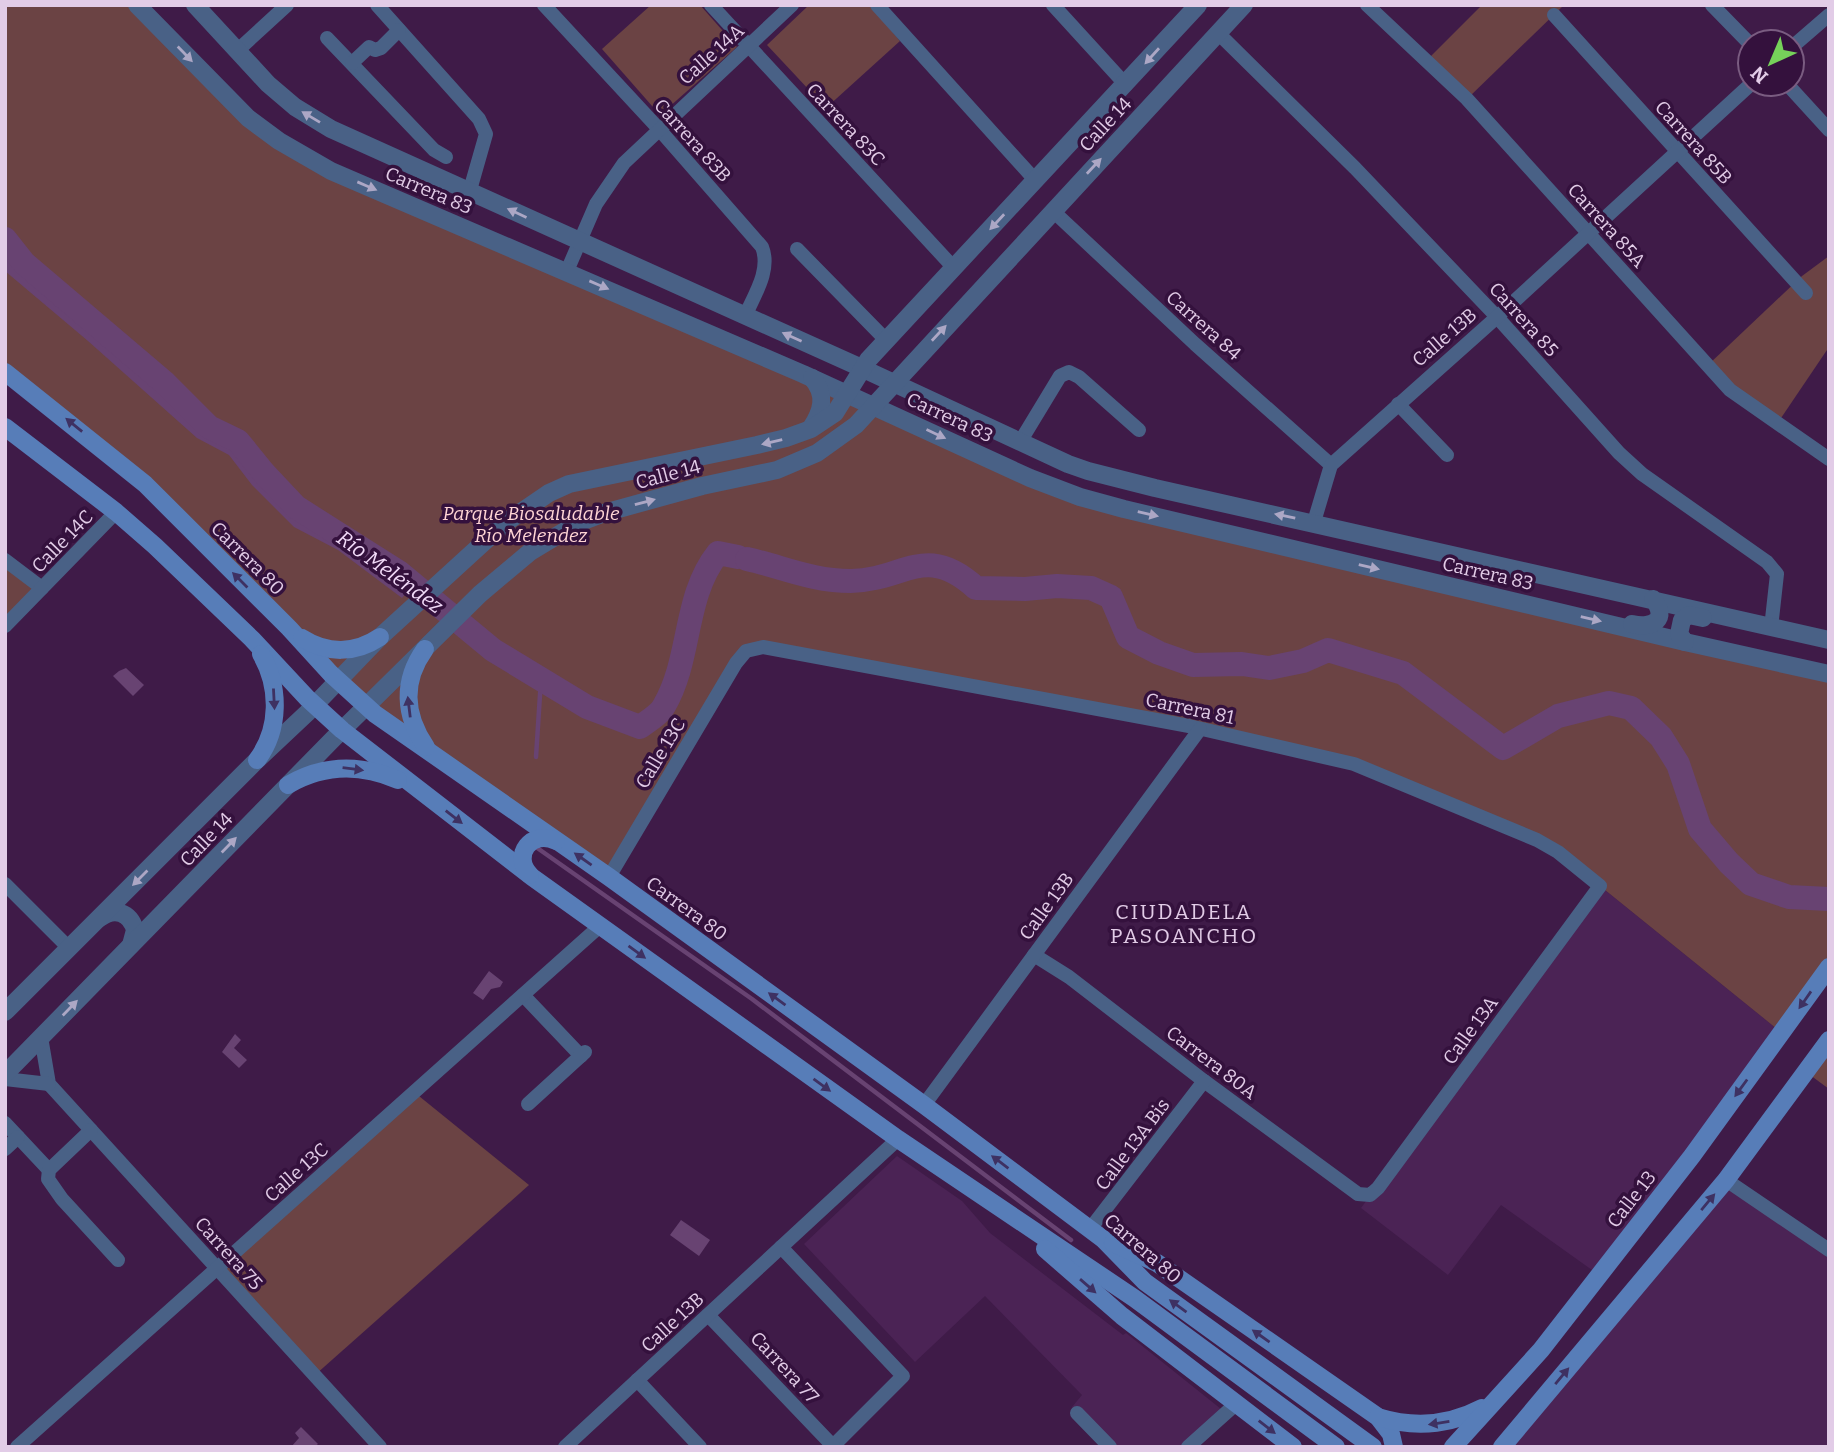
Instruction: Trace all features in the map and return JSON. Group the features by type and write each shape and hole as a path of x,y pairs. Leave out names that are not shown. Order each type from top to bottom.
{"main road":[{"name":"Carrera 80","path":"5,372 145,484 338,681 367,706 924,1105 1097,1234 1145,1282 1373,1447"},
{"path":"5,427 116,512 253,639 314,705 342,730 532,877 898,1139 1134,1298 1336,1447"},
{"path":"289,628 309,642 330,650 361,647 380,637"},
{"path":"253,639 271,675 275,702 269,737 257,760"},
{"path":"425,649 413,668 407,701 416,733 440,758"},
{"path":"288,785 326,769 343,767 384,775 419,790"},
{"path":"532,877 523,866 526,846 530,841 543,836 556,841"},
{"name":"Calle 13","path":"1453,1447 1541,1350 1692,1156 1829,967"},
{"path":"1502,1447 1726,1180 1829,1040"},
{"path":"981,1194 1122,1316 1293,1447"},
{"path":"1097,1234 1157,1263 1378,1417 1391,1434 1394,1447"},
{"path":"1378,1417 1408,1424 1439,1424 1469,1415 1496,1398"},
{"path":"1509,1447 1518,1428"}],"street":[{"name":"Carrera 83","path":"137,5 248,118 279,141 331,171 874,405 1030,478 1080,497 1829,674"},
{"name":"Carrera 83","path":"195,5 268,85 295,107 331,129 1088,471 1829,640"},
{"path":"237,51 287,5"},
{"path":"377,5 479,119 486,134 470,190"},
{"name":"Carrera 83B","path":"544,5 658,128 762,247 766,258 764,271 745,316"},
{"name":"Carrera 83C","path":"710,5 954,268"},
{"name":"Calle 14A","path":"567,271 596,204 611,180 658,128 792,5"},
{"path":"877,5 1036,181"},
{"path":"1053,5 1126,85"},
{"name":"Calle 14","path":"5,1012 380,637 506,523 549,493 569,484 786,438 811,429 835,413 863,368 887,341 1198,5"},
{"name":"Calle 14","path":"5,1077 342,730 480,594 530,552 578,523 629,506 777,470 817,453 856,425 1244,5"},
{"name":"Carrera 85A","path":"1367,5 1467,99 1730,390 1829,459"},
{"path":"1712,5 1736,30"},
{"name":"Carrera 85B","path":"1554,15 1806,293"},
{"path":"1806,35 1829,15"},
{"path":"352,63 369,47 375,50 381,48 399,30"},
{"name":"Carrera 85","path":"1218,33 1355,168 1497,317 1619,453 1642,474 1767,562 1777,574 1771,628"},
{"path":"327,38 434,150 446,157"},
{"name":"Calle 13B","path":"1331,465 1736,98"},
{"path":"1800,98 1829,130"},
{"name":"Carrera 84","path":"1053,211 1185,335 1331,465"},
{"path":"797,249 887,341"},
{"path":"1020,442 1060,376 1069,372 1079,377 1139,429"},
{"path":"811,429 820,414 822,402 819,387 812,378"},
{"path":"1398,404 1447,455"},
{"path":"1030,478 1045,478 1051,471 1051,461 1044,453"},
{"path":"1314,522 1331,465"},
{"path":"1080,497 1071,488 1070,480 1075,473 1088,471"},
{"name":"Calle 14C","path":"5,626 116,512"},
{"path":"5,560 42,589"},
{"path":"1616,625 1622,622 1647,627 1654,624 1659,613 1653,599"},
{"path":"1685,642 1679,634 1682,620 1689,615 1713,619 1720,617"},
{"name":"Carrera 81","path":"746,651 763,647 1200,729 1354,764 1537,840 1558,852 1600,886"},
{"name":"Calle 13C","path":"609,877 736,663 746,651"},
{"name":"Calle 13B","path":"924,1105 1200,729"},
{"path":"5,884 69,948"},
{"name":"Calle 13A","path":"1370,1195 1378,1188 1600,886"},
{"path":"99,918 111,912 118,912 129,918 135,930 133,943 128,948"},
{"name":"Calle 13C","path":"17,1447 600,926"},
{"name":"Carrera 80A","path":"1034,955 1069,977 1204,1081 1358,1194 1370,1195"},
{"path":"523,995 583,1054 528,1104"},
{"path":"5,1077 49,1084 41,1037"},
{"name":"Calle 13A Bis","path":"1097,1234 1204,1081"},
{"name":"Carrera 75","path":"49,1084 380,1447"},
{"path":"5,1123 49,1170 49,1183 118,1260"},
{"path":"49,1170 91,1130"},
{"path":"5,1149 18,1137"},
{"name":"Calle 13B","path":"565,1447 898,1139"},
{"path":"1726,1180 1829,1250"},
{"path":"781,1247 903,1376 833,1446"},
{"name":"Carrera 77","path":"708,1315 833,1446"},
{"path":"637,1380 700,1447"},
{"path":"1188,1447 1237,1403"},
{"path":"1077,1413 1110,1447"}],"shaded area":[{"path":"5,250 200,427 238,450 291,510 410,589 402,598 338,550 294,527 252,485 229,455 197,438 5,271"},
{"path":"126,668 144,685 133,696 113,676"},
{"path":"1600,886 1782,1033 1599,1275 1501,1205 1448,1275 1361,1208"},
{"path":"489,971 503,982 500,987 491,989 483,1000 473,993"},
{"path":"235,1034 241,1040 234,1048 247,1060 239,1068 222,1052"},
{"path":"897,1156 962,1201 990,1233 1123,1335 1126,1333 1226,1413 1188,1447 1110,1447 1072,1407 1082,1395 985,1296 915,1362 804,1244"},
{"path":"1726,1180 1829,1250 1829,1447 1509,1447"},
{"path":"681,1220 710,1240 699,1256 670,1235"},
{"path":"301,1427 318,1444 314,1447 291,1447 299,1438 295,1433"}],"green space":[{"name":"Parque Biosaludable Río Melendez","path":"5,5 137,5 279,141 1030,478 1829,674 1829,967 1782,1033 1558,852 1354,764 837,662 746,651 609,877 404,735 145,484 5,372"},
{"path":"651,5 700,5 737,47 660,115 602,49"},
{"path":"809,5 870,5 900,41 826,108 767,45"},
{"path":"1482,5 1564,5 1467,99 1426,61"},
{"path":"1829,256 1829,347 1777,424 1708,365 1802,276"},
{"path":"5,560 42,588 5,626"},
{"path":"1829,1040 1829,1089 1806,1072"},
{"path":"414,1092 529,1185 315,1375 217,1268"}],"waterway":[{"name":"Río Meléndez","path":"5,239 24,263 165,383 209,427 238,441 296,507 400,573 493,650 587,707 640,727 660,712 673,687 693,608 707,570 718,553 738,557"},
{"name":"Río Meléndez","path":"747,559 810,576 837,580 870,579 928,565 943,567 958,574 976,588 1091,588 1111,597 1128,637 1159,653 1193,665 1242,664 1269,668 1303,661 1328,650 1403,673 1503,748 1558,716 1609,703 1631,708 1661,737 1678,764 1700,829 1729,863 1751,884 1789,897 1829,899"},
{"path":"536,757 541,679"},
{"path":"533,845 752,999 1071,1240"}],"district":[{"name":"CIUDADELA PASOANCHO","path":"1184,924"}]}
